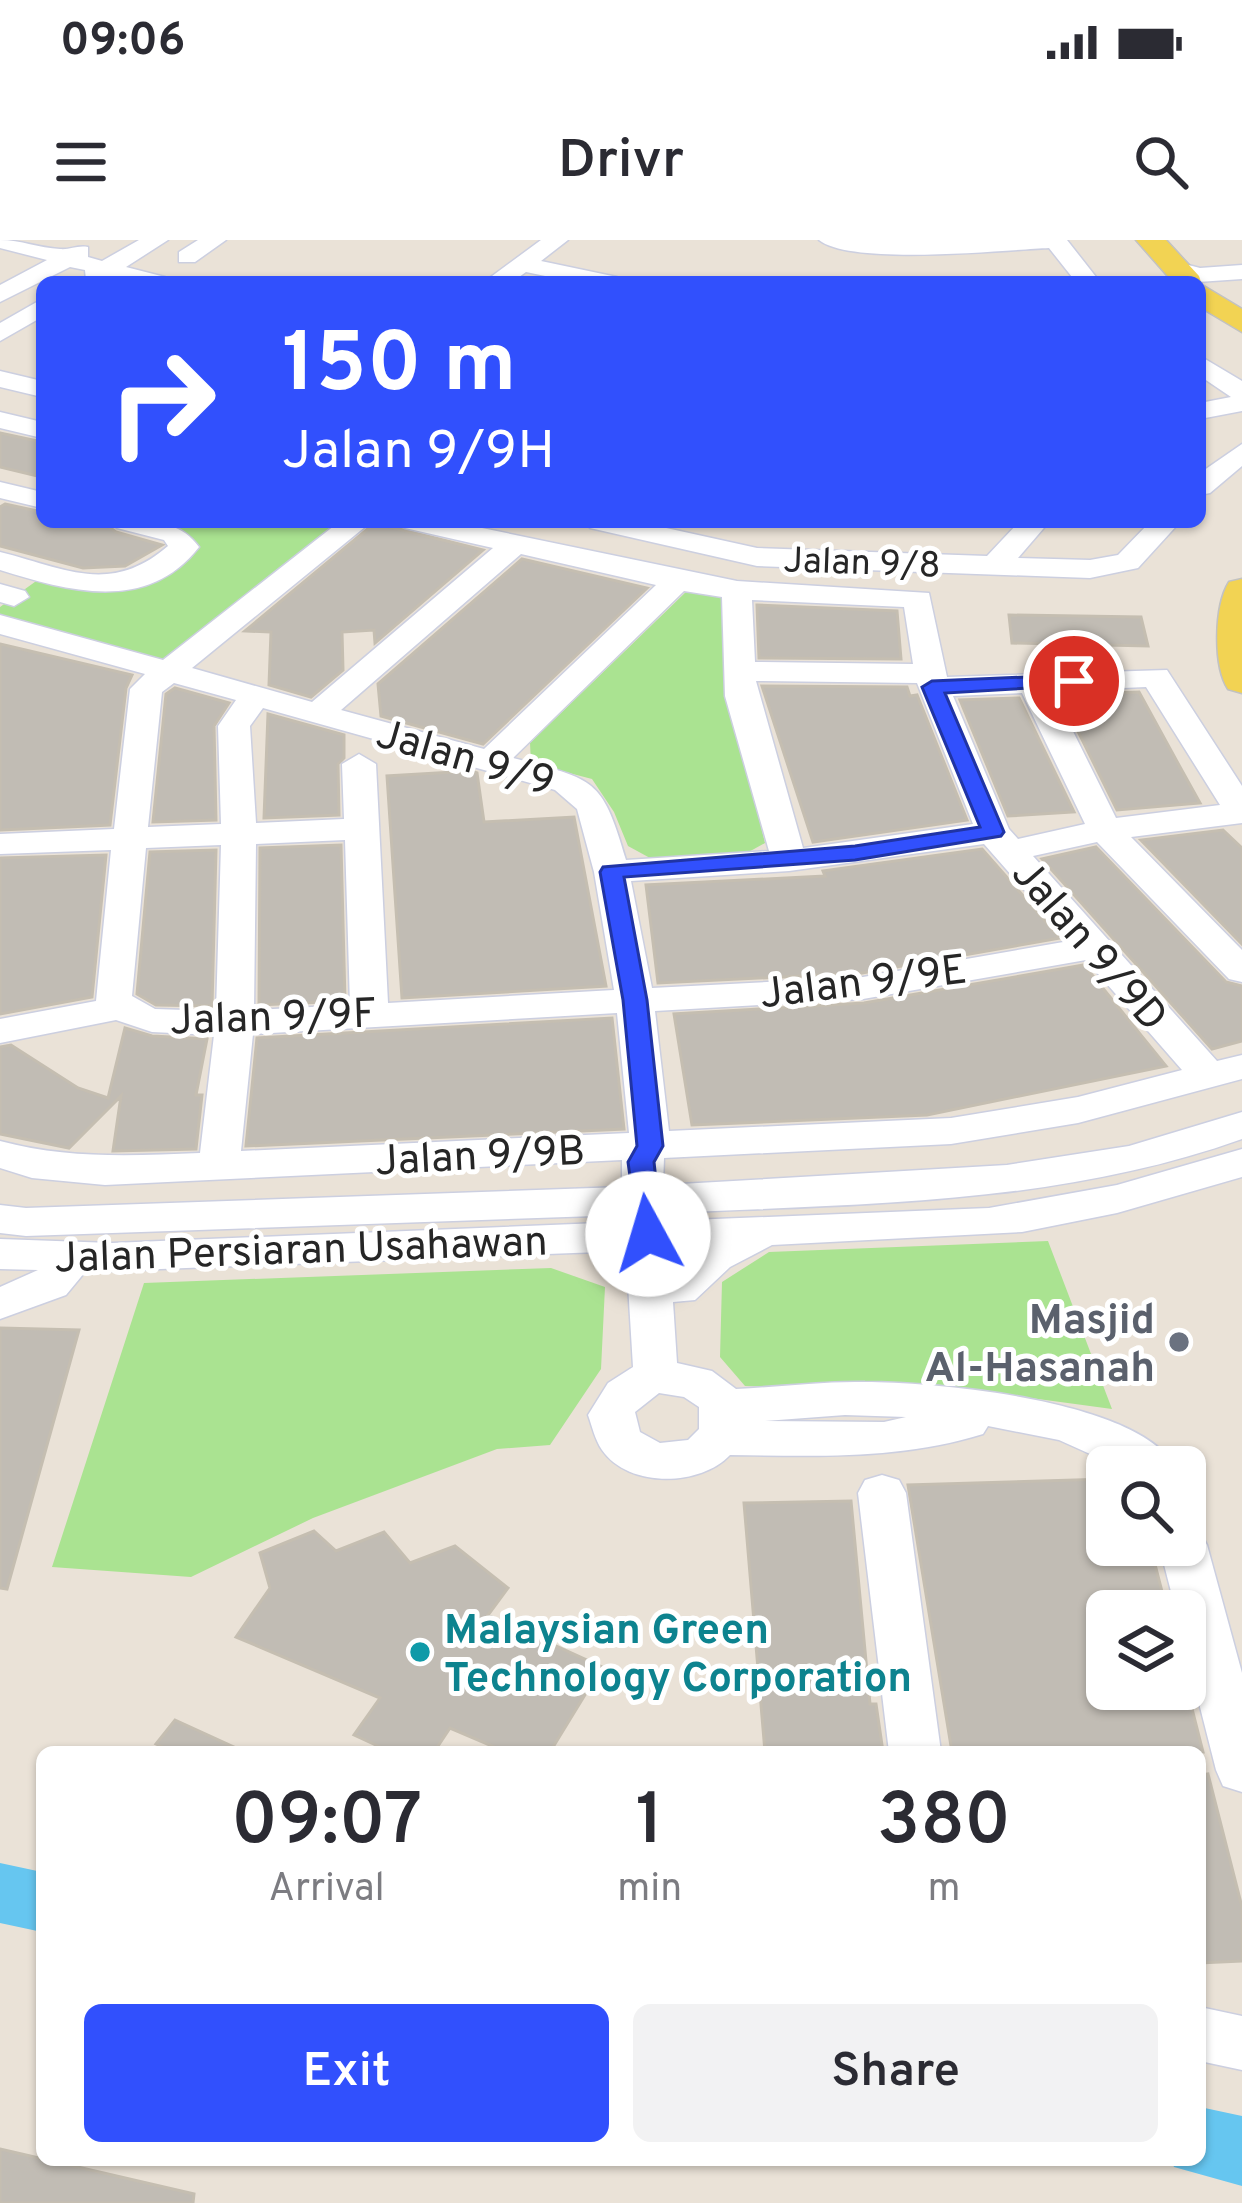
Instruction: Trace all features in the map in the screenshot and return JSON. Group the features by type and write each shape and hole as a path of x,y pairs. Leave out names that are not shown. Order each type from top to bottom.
{"main road":[{"path":"1150,240 1178,276"},
{"path":"1119,243 1175,276"},
{"path":"1206,297 1242,323"},
{"path":"1206,324 1242,345"},
{"path":"1242,590 1237,635 1242,681"}],"street":[{"path":"0,276 59,250 101,240"},
{"path":"0,241 59,250 93,276 156,240"},
{"path":"187,257 214,240"},
{"path":"504,276 556,240"},
{"path":"831,240 891,251 980,253 1055,241 1083,276"},
{"path":"1204,248 1238,276"},
{"path":"0,295 59,250"},
{"path":"521,264 580,276"},
{"path":"1206,278 1238,276"},
{"path":"0,334 36,311"},
{"path":"1206,369 1240,395"},
{"path":"0,379 36,388"},
{"path":"1206,395 1240,395"},
{"path":"1206,409 1240,395"},
{"path":"0,420 36,429"},
{"path":"1206,481 1242,452"},
{"path":"0,475 36,484"},
{"path":"0,490 36,499"},
{"path":"0,561 86,585 126,586 184,547 174,534 151,528"},
{"path":"165,670 349,528"},
{"path":"440,528 737,590 741,696 789,860"},
{"name":"Jalan 9/8","path":"627,528 757,557 1090,568 1128,562 1160,528"},
{"path":"995,565 1029,528"},
{"path":"318,713 513,546"},
{"path":"4,605 46,574"},
{"path":"490,762 677,581"},
{"name":"Jalan 9/9D","path":"737,590 918,599 930,681 1001,841 1090,948 1226,1073"},
{"name":"Jalan 9/9","path":"4,605 165,670 567,783 585,795 594,809 611,872 635,1000 656,1181 671,1377"},
{"name":"Jalan 9/9F","path":"165,670 151,682 144,697 134,838 113,998 120,1008 158,1021 235,1023 635,1000"},
{"path":"611,872 1001,841 1242,812 1156,677 930,681 740,671"},
{"path":"1033,682 1105,830 1242,970"},
{"path":"219,1168 235,1023 239,833 234,726 256,695"},
{"path":"359,764 369,1012"},
{"path":"0,844 359,829"},
{"name":"Jalan 9/9E","path":"635,1000 863,988 1090,948"},
{"path":"0,1030 120,1008"},
{"name":"Jalan 9/9B","path":"0,1154 32,1164 105,1171 219,1168 656,1181 1078,1110 1226,1073"},
{"path":"656,1181 718,1197 892,1187 1070,1168 1147,1154 1242,1125"},
{"name":"Jalan Persiaran Usahawan","path":"0,1219 26,1222 591,1203 656,1181 771,1229 989,1222 1165,1190 1242,1163"},
{"name":"Jalan Persiaran Usahawan","path":"0,1254 73,1258 541,1238 656,1181"},
{"path":"541,1238 612,1260 666,1289 771,1229"},
{"path":"0,1304 51,1284 73,1258"},
{"path":"671,1377 712,1390 724,1423 708,1452 671,1462 653,1461 621,1443 611,1415 618,1397 634,1384 671,1377"},
{"path":"724,1423 884,1438 1004,1414 1088,1430 1126,1446"},
{"path":"882,1493 914,1746"},
{"path":"1189,1566 1242,1770"},
{"path":"1206,2035 1242,2042"}],"green space":[{"path":"168,528 349,528 165,670 0,624 0,607 46,574 86,585 177,554"},
{"path":"689,589 722,594 728,688 765,843 745,854 650,858 628,846 614,812 592,779 531,763 530,743"},
{"path":"1048,1241 1112,1409 994,1393 745,1386 720,1357 722,1282 769,1252"},
{"path":"551,1268 605,1287 601,1369 550,1445 497,1449 313,1518 191,1577 52,1567 144,1283"}],"building":[{"path":"0,433 36,441 36,476 0,467"},
{"path":"0,507 36,511 36,528 110,528 162,545 125,566 83,568 0,546"},
{"path":"369,528 395,528 483,550 375,643 374,630 342,632 343,670 311,697 269,685 271,632 245,631"},
{"path":"522,559 647,588 483,744 381,716 378,684"},
{"path":"757,605 897,611 901,659 759,658"},
{"path":"1009,615 1141,617 1148,646 1012,643"},
{"path":"0,644 132,675 126,688 110,825 0,830"},
{"path":"762,686 907,687 910,696 917,695 967,820 813,842"},
{"path":"175,688 229,703 214,726 216,820 153,822 166,694"},
{"path":"1139,692 1200,803 1117,810 1060,695"},
{"path":"1019,698 1074,812 1008,816 960,700"},
{"path":"268,714 344,735 344,758 338,764 339,815 264,818"},
{"path":"477,773 484,822 574,817 606,986 402,998 387,776"},
{"path":"1223,830 1242,848 1242,944 1141,840"},
{"path":"341,845 345,1001 259,1005 260,848"},
{"path":"1096,847 1226,982 1242,986 1242,1041 1212,1049 1042,859"},
{"path":"982,849 1060,938 862,973 658,983 646,885 825,876 823,871"},
{"path":"216,850 212,1006 156,1005 137,994 150,852"},
{"path":"106,855 92,997 0,1014 0,858"},
{"path":"1084,965 1166,1066 927,1115 692,1125 674,1014 864,1003"},
{"path":"612,1018 624,1129 246,1146 257,1038"},
{"path":"125,1028 152,1036 207,1039 196,1095 202,1095 196,1149 113,1151 121,1096 69,1148 0,1134 0,1047 11,1045 78,1088 108,1098"},
{"path":"0,1328 79,1330 7,1589 0,1588"},
{"path":"1086,1480 1086,1566 1155,1566 1162,1590 1086,1590 1086,1710 1192,1710 1201,1746 951,1746 908,1485"},
{"path":"851,1501 870,1704 876,1704 882,1746 764,1746 744,1503"},
{"name":"Malaysian Green Technology Corporation","path":"314,1531 336,1551 384,1532 410,1563 455,1546 508,1588 488,1615 602,1667 554,1746 492,1746 450,1728 438,1746 378,1746 354,1735 380,1698 236,1637 270,1588 260,1553"},
{"path":"175,1720 232,1746 160,1746 156,1744"},
{"path":"1206,1774 1242,1907 1242,1961 1206,1963"},
{"path":"0,2149 36,2157 36,2166 73,2166 194,2194 193,2203 0,2203"}],"waterway":[{"path":"0,1893 36,1901"},
{"path":"1206,2143 1242,2151"}],"place":[{"name":"Masjid Al-Hasanah","path":"1179,1342"},
{"name":"Malaysian Green Technology Corporation","path":"420,1652"}],"route":[{"path":"648,1234 641,1162 650,1146 646,1104 635,1000 611,872 888,850 993,832 932,687 1074,681"}]}
